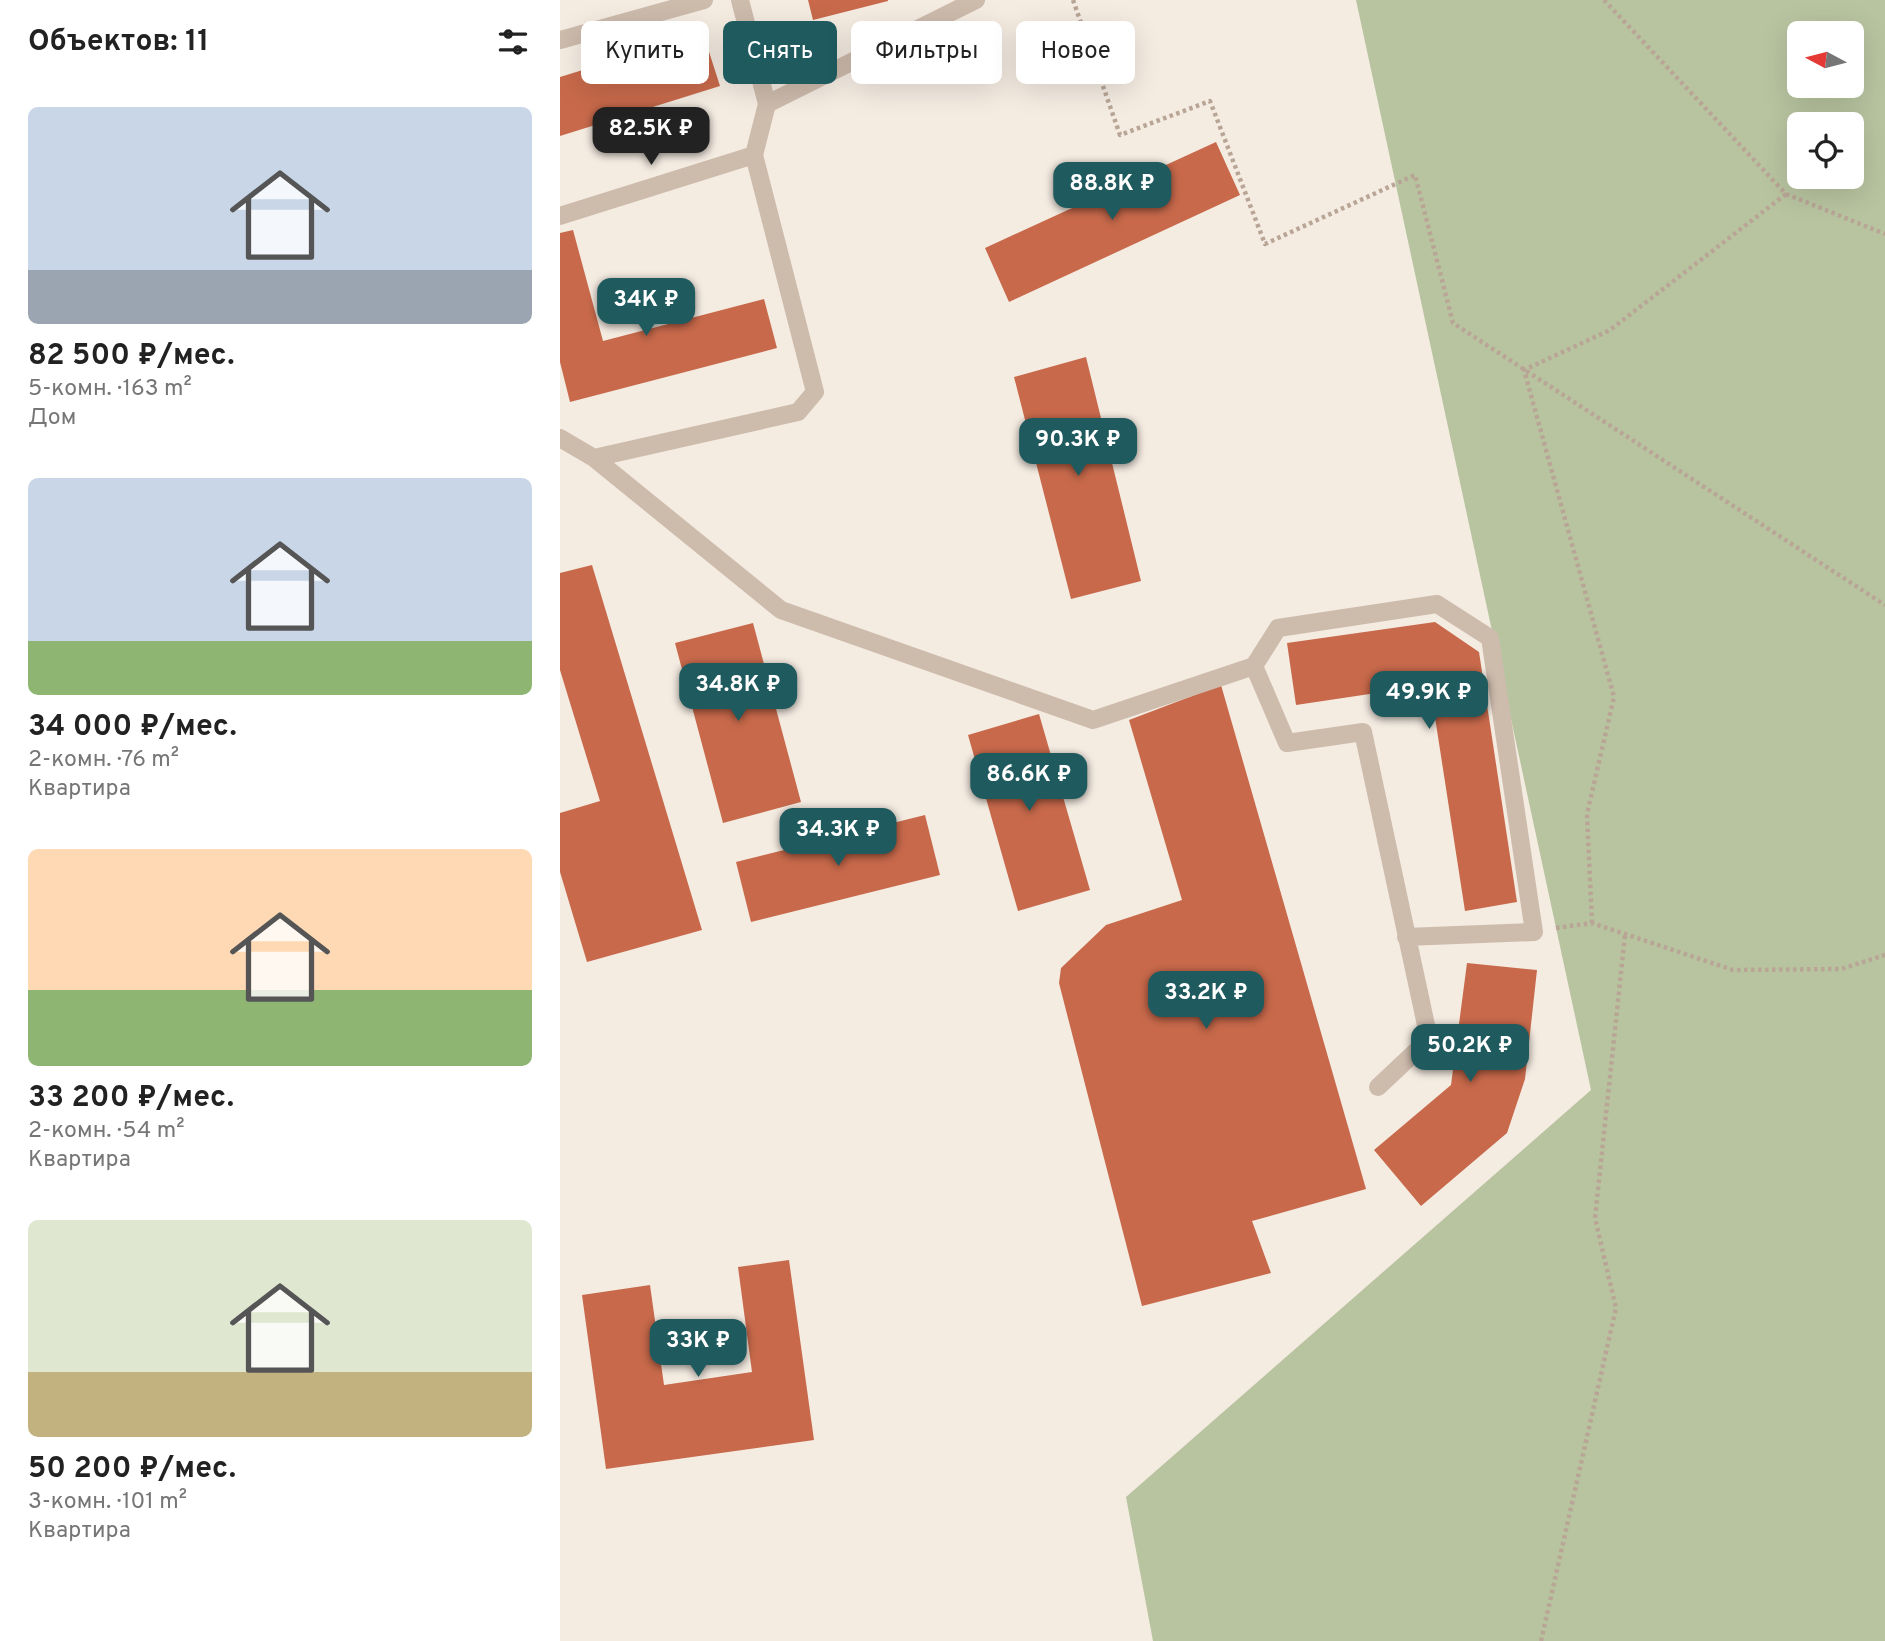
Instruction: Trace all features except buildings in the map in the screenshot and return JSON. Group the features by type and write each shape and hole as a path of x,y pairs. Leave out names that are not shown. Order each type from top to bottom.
{"street":[{"path":"560,40 704,0"},
{"path":"594,458 798,412 815,392 754,155 767,104 740,0"},
{"path":"767,104 976,0"},
{"path":"560,216 754,155"},
{"path":"560,438 594,458 781,610 1093,720 1254,666 1278,628 1437,604 1490,638 1534,932 1406,937"},
{"path":"1254,666 1287,743 1363,732 1429,1039 1378,1087"}],"path":[{"path":"1073,0 1120,135 1210,101 1265,244 1415,175 1453,323 1885,605"},
{"path":"1604,0 1786,194 1885,234"},
{"path":"1524,370 1610,330 1786,194"},
{"path":"1524,370 1614,696 1587,814 1592,923"},
{"path":"1534,932 1592,923 1733,970 1841,969 1885,955"},
{"path":"1541,1641 1616,1308 1595,1218 1625,934"}],"green space":[{"path":"1356,0 1885,0 1885,1641 1153,1641 1126,1497 1591,1090"}]}
